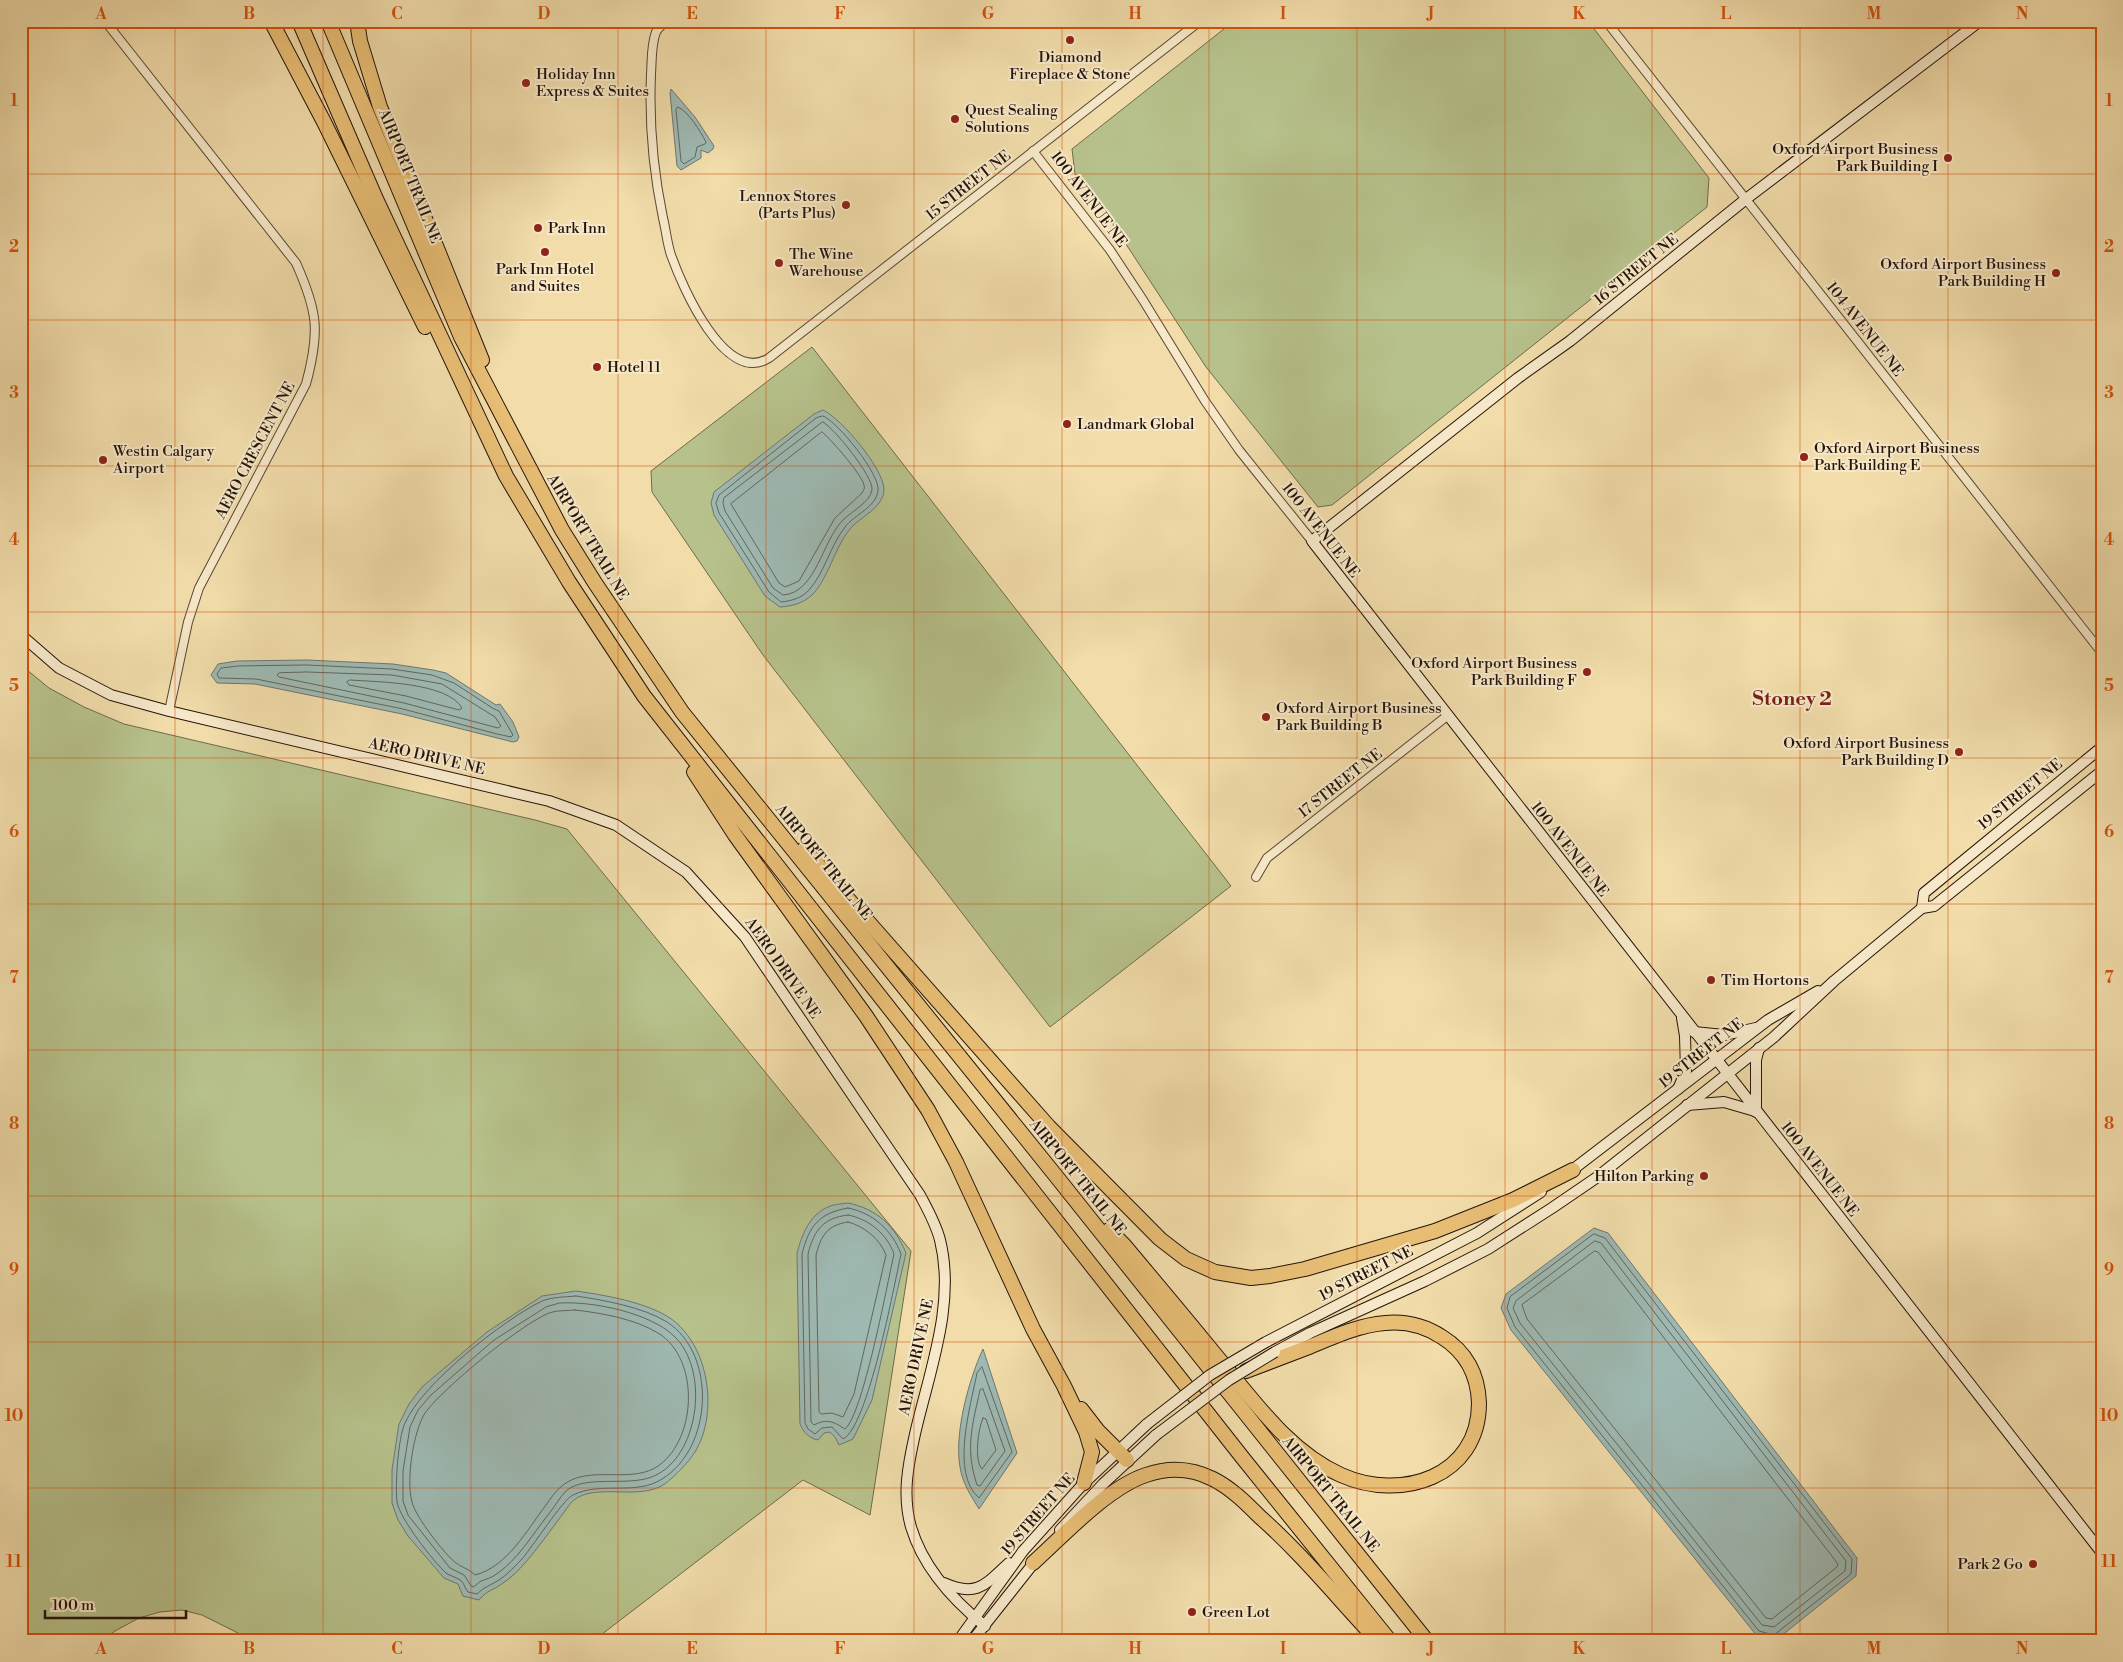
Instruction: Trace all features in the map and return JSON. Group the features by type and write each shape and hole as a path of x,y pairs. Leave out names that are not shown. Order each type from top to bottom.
{"highway":[{"path":"271,21 324,122 443,363 506,476 584,605 735,835 866,1016 928,1110 956,1162 1033,1329 1086,1432 1092,1452 1084,1483"},
{"path":"299,21 376,199 506,476"},
{"name":"AIRPORT TRAIL NE","path":"328,21 460,337 562,530 600,592 682,712 1427,1641"},
{"path":"357,21 360,41 380,107 472,338 562,530"},
{"path":"644,696 1242,1457 1390,1641"},
{"path":"682,712 1049,1127 1160,1239 1186,1259 1215,1272 1234,1276 1270,1276 1305,1269 1434,1232 1513,1200 1574,1170"},
{"path":"1056,1176 1124,1245 1268,1418 1300,1449 1322,1464 1342,1475 1383,1486 1414,1484 1448,1469 1468,1446 1476,1430 1479,1397 1475,1374 1456,1348 1436,1332 1419,1325 1384,1322 1359,1328 1277,1356 1238,1374"},
{"path":"1064,1386 1098,1431 1123,1455"},
{"path":"1033,1563 1095,1508 1129,1483 1146,1475 1168,1469 1196,1472 1214,1479 1269,1524 1300,1555 1378,1641"}],"street":[{"name":"AERO CRESCENT NE","path":"105,21 296,263 310,293 316,322 314,354 306,384 199,588 188,622 169,711"},
{"name":"15 STREET NE","path":"666,21 657,32 652,51 650,112 659,196 670,253 685,290 704,325 734,358 749,364 763,362 769,358 1200,21"},
{"name":"104 AVENUE NE","path":"1606,21 2102,653"},
{"name":"16 STREET NE","path":"1312,541 1518,378 1570,341 1746,199 1980,21"},
{"name":"100 AVENUE NE","path":"1033,152 1110,250 1205,402 1239,450 2102,1553"},
{"name":"AERO DRIVE NE","path":"21,635 58,668 111,695 169,711 549,801 616,825 686,872 745,936 920,1195 932,1218 940,1239 945,1279 943,1310 906,1473 906,1492 911,1528 924,1556 940,1581 958,1603 985,1626"},
{"name":"17 STREET NE","path":"1256,877 1267,858 1447,716"},
{"name":"19 STREET NE","path":"1922,908 1924,893 2102,747"},
{"name":"19 STREET NE","path":"1277,1356 1310,1333 1424,1281 1488,1249 1596,1178 1759,1048 1834,981 1922,908 1934,906 2102,772"},
{"name":"19 STREET NE","path":"972,1641 1064,1524 1147,1424 1210,1376 1266,1342 1477,1233 1574,1170 1759,1027 1834,981"},
{"path":"1678,1091 1686,1071 1685,1036 1682,1018"},
{"path":"1694,1032 1724,1035 1759,1027"},
{"path":"1687,1105 1724,1102 1756,1112 1756,1060 1759,1048"},
{"name":"19 STREET NE","path":"958,1641 1023,1551 1084,1483 1156,1434 1238,1374"},
{"path":"940,1581 962,1590 979,1588 1023,1551"}],"green space":[{"path":"1234,21 1588,21 1709,178 1707,207 1332,505 1318,507 1206,367 1109,218 1075,174 1072,149"},
{"path":"812,347 1231,886 1050,1027 763,655 652,492 651,471"},
{"path":"21,665 49,688 84,707 124,724 567,829 911,1251 870,1515 803,1480 593,1641 254,1641 202,1615 182,1610 160,1612 139,1618 115,1631 102,1641 21,1641"}],"water":[{"path":"671,89 695,117 714,146 708,153 701,150 701,158 681,170 677,166"},
{"path":"823,410 841,423 870,458 882,481 883,496 875,507 850,529 822,581 812,595 797,604 780,607 765,596 714,515 711,503 714,492 814,414"},
{"path":"307,660 393,664 446,673 496,705 500,704 513,722 519,737 517,741 513,742 402,714 255,684 217,683 211,675 218,664 237,661"},
{"path":"848,1203 868,1210 884,1220 902,1243 906,1253 872,1400 853,1439 839,1445 830,1432 824,1433 818,1440 807,1435 800,1424 797,1253 807,1226 816,1215 830,1206"},
{"path":"1594,1228 1608,1233 1857,1558 1856,1576 1776,1640 1757,1636 1511,1330 1501,1308 1506,1294"},
{"path":"576,1291 637,1303 660,1312 683,1330 694,1345 706,1380 707,1418 702,1436 689,1460 666,1483 644,1491 595,1492 574,1500 530,1557 512,1576 479,1600 463,1596 458,1584 444,1578 408,1536 398,1520 392,1503 392,1470 399,1424 409,1404 422,1387 487,1332 542,1296"},
{"path":"983,1349 1017,1453 979,1509 963,1478 960,1467 959,1438 968,1391"}],"place":[{"name":"Diamond Fireplace & Stone","path":"1070,40"},
{"name":"Holiday Inn Express & Suites","path":"526,83"},
{"name":"Quest Sealing Solutions","path":"955,119"},
{"name":"Oxford Airport Business Park Building I","path":"1948,158"},
{"name":"Lennox Stores (Parts Plus)","path":"846,205"},
{"name":"Park Inn","path":"538,228"},
{"name":"Park Inn Hotel and Suites","path":"545,252"},
{"name":"The Wine Warehouse","path":"779,263"},
{"name":"Oxford Airport Business Park Building H","path":"2056,273"},
{"name":"Hotel 11","path":"597,367"},
{"name":"Landmark Global","path":"1067,424"},
{"name":"Oxford Airport Business Park Building E","path":"1804,457"},
{"name":"Westin Calgary Airport","path":"103,460"},
{"name":"Oxford Airport Business Park Building F","path":"1587,672"},
{"name":"Oxford Airport Business Park Building B","path":"1266,717"},
{"name":"Oxford Airport Business Park Building D","path":"1959,752"},
{"name":"Tim Hortons","path":"1711,980"},
{"name":"Hilton Parking","path":"1704,1176"},
{"name":"Park 2 Go","path":"2033,1564"},
{"name":"Green Lot","path":"1192,1612"}],"district":[{"name":"Stoney 2","path":"1792,698"}]}
